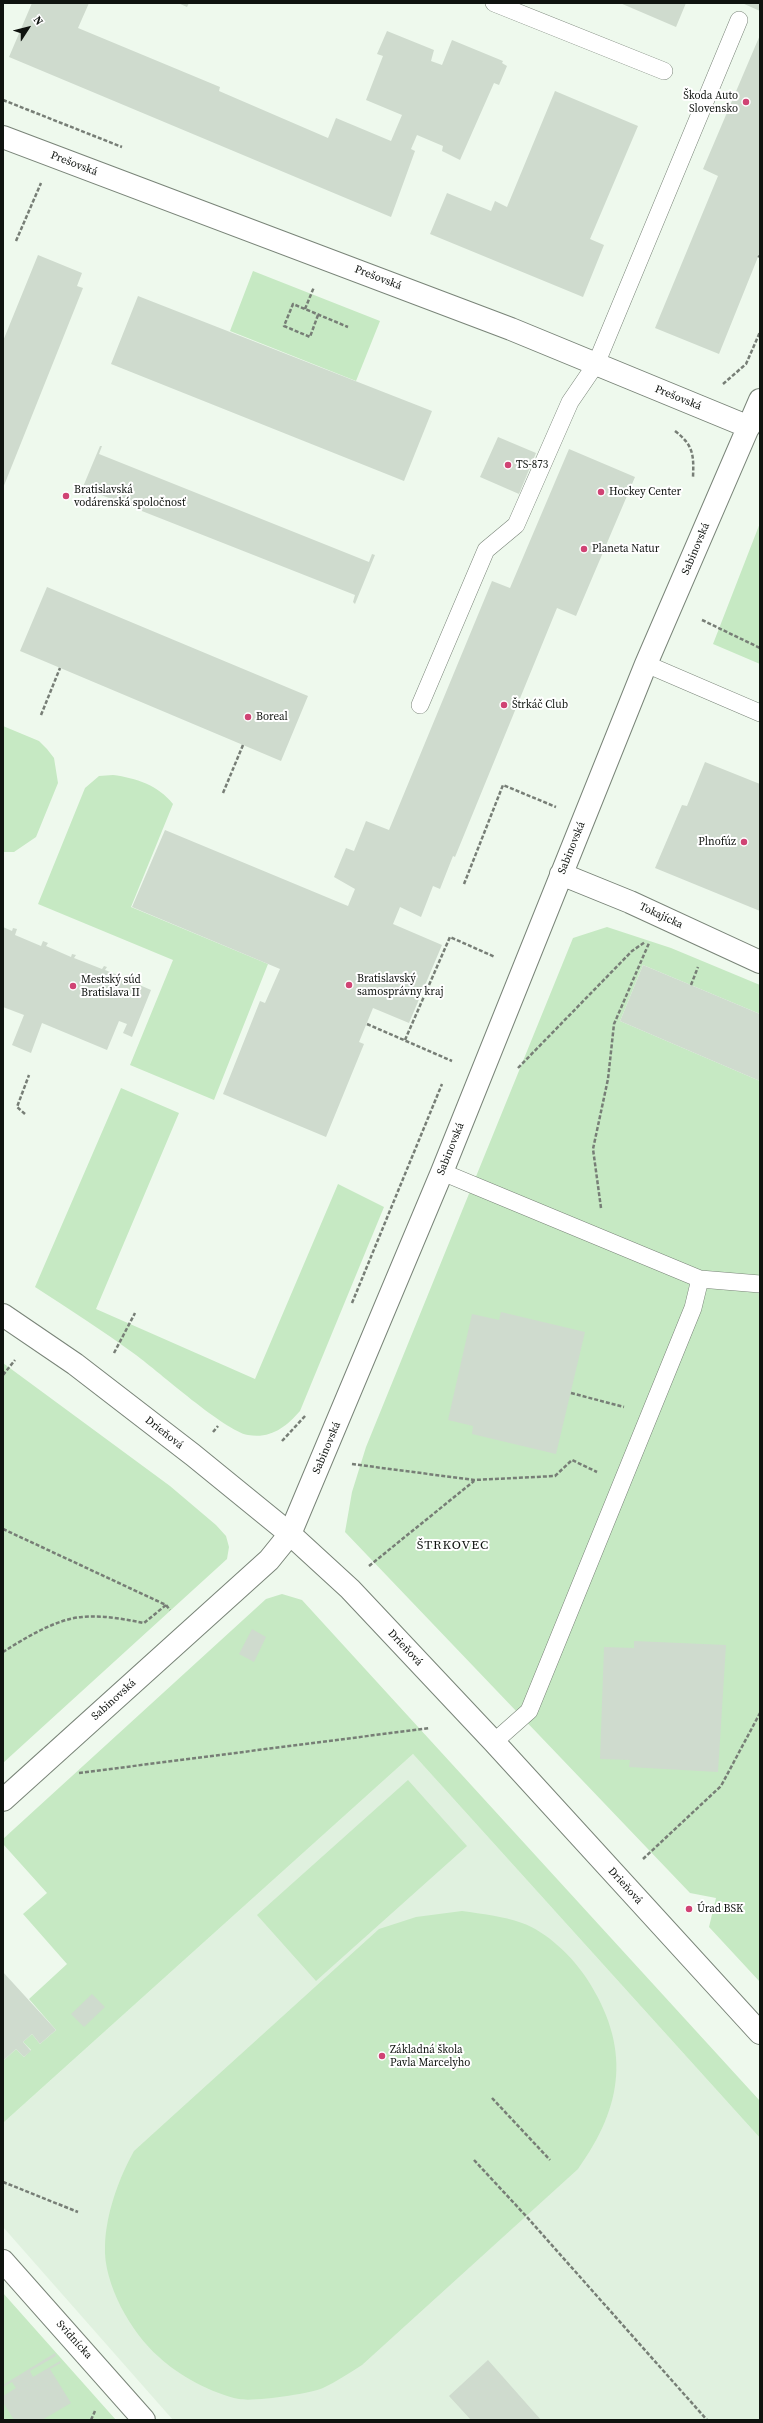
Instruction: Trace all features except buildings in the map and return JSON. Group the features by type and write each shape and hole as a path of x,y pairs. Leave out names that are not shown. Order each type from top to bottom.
{"street":[{"name":"Prešovská","path":"3,137 504,326 749,427"},
{"name":"Sabinovská","path":"3,1800 190,1633 269,1560 290,1534 442,1172 646,664 760,400"},
{"name":"Tokajícka","path":"561,874 630,902 760,962"},
{"name":"Drieňová","path":"3,1315 75,1364 193,1455 290,1534 350,1589 494,1742 760,2033"},
{"name":"Svidnícka","path":"3,2261 144,2420"}],"lane":[{"path":"494,3 664,72"},
{"path":"420,705 486,550 516,525 570,402 596,364 739,20"},
{"path":"646,664 760,712"},
{"path":"442,1172 700,1279 760,1284"},
{"path":"494,1742 529,1711 692,1308 700,1279"}],"path":[{"path":"16,241 43,179"},
{"path":"305,309 316,283"},
{"path":"318,315 310,337 284,326 293,304 348,326"},
{"path":"723,384 746,364 760,332"},
{"path":"702,620 760,648"},
{"path":"41,715 60,668"},
{"path":"223,793 243,744"},
{"path":"464,884 503,786 557,807"},
{"path":"405,1040 450,937 495,957"},
{"path":"513,1073 632,951 649,941 614,1024 608,1079 593,1149 606,1240"},
{"path":"691,985 700,963"},
{"path":"367,1024 452,1061"},
{"path":"25,1114 17,1108 29,1075"},
{"path":"114,1352 134,1313"},
{"path":"3,1375 15,1360"},
{"path":"571,1393 649,1414"},
{"path":"351,1463 474,1480 555,1476 572,1460 622,1484"},
{"path":"369,1566 474,1480"},
{"path":"3,1528 166,1605 190,1633"},
{"path":"3,1652 29,1635 81,1617 111,1617 144,1623 166,1605"},
{"path":"642,1859 721,1786 760,1713"},
{"path":"78,1773 430,1728"},
{"path":"492,2098 550,2160"},
{"path":"474,2160 526,2216 707,2420"},
{"path":"3,2182 78,2212"}],"shaded area":[{"name":"Základná škola Pavla Marcelyho","path":"413,1754 760,2138 760,2420 173,2420 3,2227 3,2123"}],"green space":[{"path":"253,271 380,321 356,381 230,331"},
{"path":"760,523 760,664 713,644"},
{"path":"3,726 39,741 47,749 54,758 58,783 36,837 14,852 3,852"},
{"path":"113,775 138,780 153,787 167,797 173,804 131,907 268,964 214,1100 130,1065 173,960 38,904 85,788 99,776"},
{"path":"607,927 671,948 760,985 760,1014 643,965 620,1021 760,1081 760,1982 709,1927 716,1898 690,1893 345,1532 352,1492 366,1447 573,938"},
{"path":"121,1088 179,1113 96,1309 255,1379 338,1184 384,1207 300,1411 283,1427 271,1433 256,1436 248,1435 224,1423 192,1400 136,1355 35,1287"},
{"path":"3,1363 170,1486 216,1525 226,1536 229,1547 227,1559 3,1763"},
{"path":"282,1594 302,1600 760,2101 760,2138 413,1754 3,2123 3,2061 16,2049 24,2057 31,2050 23,2042 32,2034 40,2044 56,2030 29,1999 67,1964 23,1914 47,1893 3,1844 3,1839 266,1599"},
{"path":"408,1780 467,1846 316,1981 257,1915"},
{"path":"462,1911 515,1921 541,1932 559,1946 574,1962 587,1979 601,2004 611,2028 616,2052 616,2076 613,2099 605,2122 593,2145 578,2169 362,2365 333,2383 323,2388 306,2393 246,2400 218,2393 196,2383 167,2364 138,2335 121,2306 109,2276 105,2246 108,2221 118,2184 134,2151 379,1929 416,1917"},
{"path":"3,2293 116,2420 3,2420"}],"place":[{"name":"Škoda Auto Slovensko","path":"746,102"},
{"name":"TS-873","path":"508,465"},
{"name":"Hockey Center","path":"601,492"},
{"name":"Bratislavská vodárenská spoločnosť","path":"66,496"},
{"name":"Planeta Natur","path":"584,549"},
{"name":"Štrkáč Club","path":"504,705"},
{"name":"Boreal","path":"248,717"},
{"name":"Plnofúz","path":"744,842"},
{"name":"Bratislavský samosprávny kraj","path":"349,985"},
{"name":"Mestský súd Bratislava II","path":"73,986"},
{"name":"Úrad BSK","path":"689,1909"},
{"name":"Základná škola Pavla Marcelyho","path":"382,2056"}],"district":[{"name":"ŠTRKOVEC","path":"453,1546"}]}
